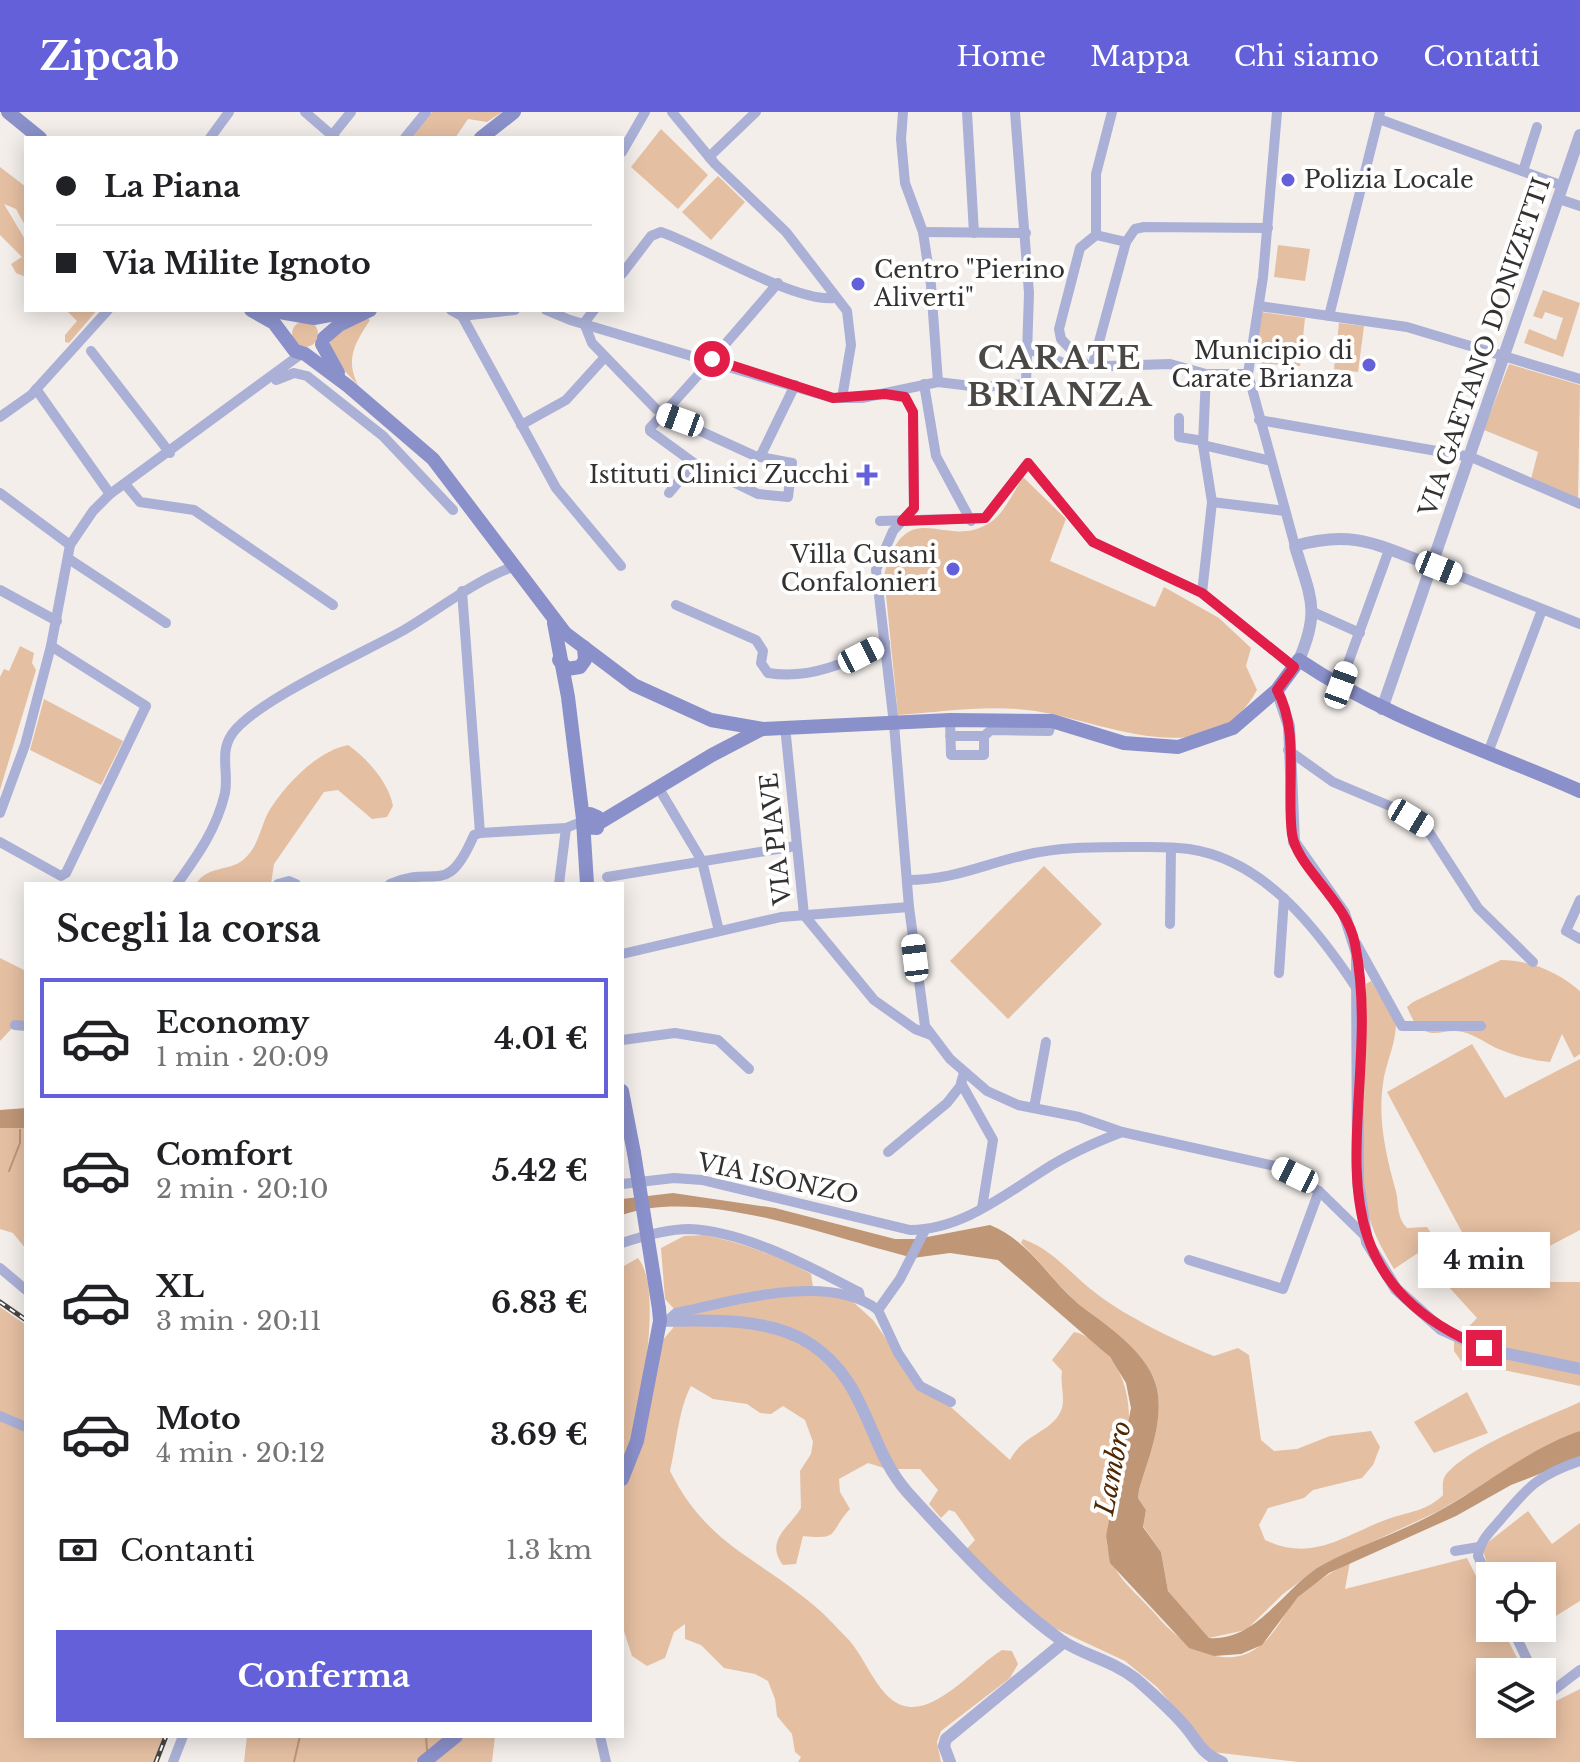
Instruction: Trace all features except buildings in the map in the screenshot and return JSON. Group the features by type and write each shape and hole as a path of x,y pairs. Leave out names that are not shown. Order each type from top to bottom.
{"main road":[{"path":"8,112 38,136"},
{"path":"490,136 515,112"},
{"path":"504,136 515,112"},
{"path":"255,312 274,323 303,354 348,386 433,459 554,622 603,664 634,685 707,716 774,727 950,720 1052,721 1124,743 1178,747 1233,728 1277,690 1296,664 1382,709 1489,750 1580,791"},
{"path":"277,312 314,318 346,312"},
{"path":"303,354 315,352 339,325 366,312"},
{"path":"287,339 290,323 298,317"},
{"path":"314,318 324,329 327,358 348,386"},
{"path":"554,622 580,788 591,821 585,855 587,882"},
{"path":"558,655 568,642 580,644"},
{"path":"568,697 582,665 580,644"},
{"path":"558,655 567,669 603,664"},
{"path":"707,716 719,739 712,755"},
{"path":"591,821 615,813 712,755 774,727"},
{"path":"624,1101 662,1317 637,1441 624,1474"},
{"path":"424,1762 454,1738"}],"street":[{"path":"211,136 229,112"},
{"path":"305,112 331,136"},
{"path":"333,136 351,112"},
{"path":"407,136 426,112"},
{"path":"624,149 645,112"},
{"path":"672,112 709,157 786,232 847,311 852,332 842,398"},
{"path":"709,157 756,112"},
{"path":"903,112 901,139 905,183 923,232 931,285 938,382"},
{"path":"967,112 974,233"},
{"path":"552,312 842,398 885,394 938,382 979,387 1026,384 1029,349 1026,233 1015,112"},
{"path":"1096,235 1096,174 1112,112"},
{"path":"880,521 971,521 985,518 1028,463 1093,542 1202,593 1296,664 1313,627 1313,612 1248,374 1268,228 1277,112"},
{"path":"1329,316 1380,116 1523,171 1580,206"},
{"path":"1523,171 1537,127"},
{"name":"VIA GAETANO DONIZETTI","path":"1382,709 1434,566 1580,135"},
{"path":"1089,364 1126,242 1135,229 1268,228"},
{"path":"923,232 1026,233"},
{"path":"624,271 651,236 667,235 778,283 822,298 834,298"},
{"path":"1096,235 1126,242"},
{"path":"1089,364 1061,339 1059,329 1080,248 1096,235"},
{"path":"584,323 592,343 644,400 663,414 755,456 792,463 788,497 758,494 694,463 651,433 650,428 663,414 712,359 778,283"},
{"path":"1259,306 1407,327 1580,379"},
{"path":"0,417 36,389 106,312"},
{"path":"455,312 462,316 556,488 621,566"},
{"path":"462,316 497,312"},
{"path":"584,323 592,312"},
{"path":"280,372 287,339"},
{"path":"1029,349 1073,367 1089,364 1170,364 1206,374 1248,374"},
{"path":"91,351 170,453"},
{"path":"0,813 25,745 51,646 70,545 93,511 110,494 303,354"},
{"path":"521,425 566,400 605,357"},
{"path":"270,380 294,373 307,376 383,436 453,510"},
{"path":"1202,593 1212,502 1203,443 1206,374"},
{"path":"905,397 919,384"},
{"path":"919,384 936,456 971,521"},
{"path":"761,455 795,385"},
{"path":"36,389 110,494"},
{"path":"885,394 905,397"},
{"path":"905,397 913,412 914,508 884,547 876,570 922,1009 931,1035 963,1079 993,1140 982,1208"},
{"path":"1179,418 1179,437 1271,461"},
{"path":"1259,420 1471,457 1580,504"},
{"path":"669,493 694,463"},
{"path":"125,484 140,502 194,510 333,605"},
{"path":"0,493 70,545"},
{"path":"1212,502 1285,511"},
{"path":"1295,546 1346,537 1434,566 1580,624"},
{"path":"1339,688 1389,550"},
{"path":"69,559 166,623"},
{"path":"178,882 216,824 226,789 226,745 234,730 271,704 405,629 462,591 515,566"},
{"path":"0,590 57,621"},
{"path":"462,591 480,833"},
{"path":"676,605 756,640 763,651 761,663 768,673 789,676 838,667 885,643"},
{"path":"1489,750 1542,610"},
{"path":"1313,612 1360,633"},
{"path":"0,842 61,876 66,873 146,706 51,646"},
{"path":"1277,690 1287,716 1294,842 1344,913 1355,941 1402,1026 1481,1026"},
{"path":"950,720 951,755 984,755 988,733"},
{"path":"950,736 1049,731 1052,721"},
{"name":"VIA PIAVE","path":"774,727 796,846 804,915 847,972 874,1000 915,1029 931,1035"},
{"path":"1288,750 1333,782 1397,809 1425,826 1478,908 1533,962"},
{"path":"658,787 702,861 719,931"},
{"path":"404,882 447,876 462,863 474,835 480,833 566,828 591,821"},
{"path":"559,882 566,828"},
{"path":"607,877 796,846"},
{"path":"907,880 933,882 1026,854 1053,850 1171,848 1198,851 1227,862 1284,898 1313,928 1360,994"},
{"path":"1170,924 1171,848"},
{"path":"1279,973 1284,898"},
{"path":"1580,900 1566,931 1580,939"},
{"path":"624,954 804,915 909,907"},
{"path":"1355,941 1360,994 1358,1182 1365,1236"},
{"path":"624,1040 675,1033 718,1040 749,1069"},
{"path":"1034,1108 1046,1042"},
{"path":"963,1079 1003,1100 1079,1117 1122,1132 1249,1157 1285,1170 1319,1191 1365,1236 1396,1289 1441,1329 1485,1349 1580,1369"},
{"path":"888,1152 947,1103 963,1079"},
{"path":"878,1310 912,1258 923,1234 982,1208 1067,1156 1122,1132"},
{"name":"VIA ISONZO","path":"624,1184 674,1178 702,1180 923,1234"},
{"path":"1189,1260 1283,1289 1319,1191"},
{"path":"624,1242 674,1230 704,1231 758,1245 859,1292 860,1297"},
{"path":"0,1268 24,1288"},
{"path":"662,1317 805,1290 860,1297 878,1310 898,1353 920,1386 951,1402"},
{"path":"662,1317 742,1323 774,1329 818,1350 863,1404 898,1481 1000,1590 1064,1642 1110,1662 1134,1679 1184,1725 1205,1756 1222,1762"},
{"path":"0,1416 24,1426"},
{"path":"1481,1562 1479,1547 1485,1537 1530,1485 1555,1469 1580,1461"},
{"path":"1455,1551 1479,1547"},
{"path":"950,1762 944,1746 946,1739 1064,1642"},
{"path":"1556,1688 1580,1670"},
{"path":"173,1762 182,1738"},
{"path":"600,1738 606,1762"}],"shaded area":[{"path":"432,112 502,112 487,122 468,119 456,136 413,136"},
{"path":"661,129 708,175 678,209 631,167"},
{"path":"0,167 24,185 24,223 16,209 4,204 24,238 24,276 16,273 11,264 22,257 0,235"},
{"path":"718,176 745,202 711,240 682,212"},
{"path":"1278,245 1310,249 1305,281 1274,277"},
{"path":"1543,290 1580,303 1563,357 1524,343 1529,329 1556,340 1563,318 1545,312 1542,319 1533,316"},
{"path":"68,312 95,312 69,343 65,342 65,335 77,321"},
{"path":"1261,312 1305,318 1300,366 1254,363"},
{"path":"367,318 370,320 356,344 352,359 358,385 334,360 329,345 334,335"},
{"path":"305,321 314,325 318,334 314,343 305,347 296,343 292,334 296,325"},
{"path":"1339,323 1364,326 1358,372 1334,369"},
{"path":"1509,364 1580,385 1578,501 1531,479 1538,452 1484,430"},
{"path":"1023,477 1066,519 1050,561 1155,607 1164,587 1219,618 1251,648 1246,666 1257,690 1236,717 1211,732 1182,738 1119,731 1027,710 995,708 898,715 884,575 893,550 904,535 916,529 974,530 991,522 1005,507"},
{"path":"20,646 34,653 32,663 36,670 0,790 0,677 4,669 9,671"},
{"path":"44,699 123,741 101,785 30,750"},
{"path":"348,745 370,764 382,780 393,806 387,817 372,819 338,790 324,792 274,864 271,882 198,882 212,871 243,860 256,843 269,811 293,780 336,748"},
{"path":"1044,866 1102,924 1008,1019 950,961"},
{"path":"0,958 24,970 24,1026 15,1025 0,1041"},
{"path":"1501,960 1543,968 1580,991 1580,1054 1574,1058 1562,1034 1550,1062 1509,1053 1467,1033 1429,1032 1416,1024 1407,1007 1413,1002"},
{"path":"1371,981 1396,1023 1381,1106 1385,1147 1401,1218 1407,1228 1427,1227 1450,1261 1479,1286 1527,1277 1549,1282 1580,1282 1580,1386 1461,1361 1454,1351 1454,1342 1477,1318 1418,1253 1394,1269 1381,1247 1367,1207 1362,1155 1366,984"},
{"path":"1472,1044 1505,1098 1580,1059 1580,1230 1487,1279 1387,1092"},
{"path":"24,1108 24,1128 0,1128 0,1110"},
{"path":"0,1128 24,1128 24,1247 13,1233 0,1229"},
{"path":"673,1193 775,1208 895,1239 918,1239 910,1257 766,1218 727,1211 689,1207 654,1208 624,1215 624,1199"},
{"path":"990,1225 1018,1242 1073,1299 1128,1343 1153,1377 1159,1402 1154,1440 1139,1490 1138,1498 1146,1510 1143,1527 1161,1552 1168,1591 1209,1638 1226,1637 1242,1631 1257,1622 1296,1585 1324,1564 1427,1518 1526,1457 1580,1431 1580,1458 1511,1485 1456,1516 1329,1573 1298,1597 1262,1645 1241,1654 1214,1656 1189,1648 1110,1563 1106,1536 1131,1408 1126,1383 1110,1357 998,1260 950,1253 913,1258 922,1238"},
{"path":"705,1235 746,1246 811,1274 813,1287 851,1300 873,1320 904,1365 1010,1460 1023,1444 1058,1416 1062,1408 1062,1371 1052,1360 1074,1332 1087,1337 1105,1352 1119,1371 1129,1416 1124,1466 1106,1536 1108,1550 1123,1580 1178,1637 1219,1657 1248,1653 1268,1639 1299,1596 1350,1562 1345,1589 1467,1558 1476,1576 1476,1642 1509,1642 1517,1658 1476,1658 1476,1738 1556,1738 1556,1701 1580,1689 1580,1762 1299,1762 1212,1752 1157,1687 1125,1661 1050,1626 964,1552 975,1540 955,1512 949,1510 941,1518 929,1504 938,1490 920,1469 887,1469 868,1463 839,1479 840,1492 850,1509 829,1536 803,1536 796,1564 783,1565 776,1548 777,1541 801,1508 800,1471 811,1454 813,1442 805,1420 783,1406 771,1414 760,1413 747,1404 713,1399 691,1386 681,1416 670,1471 684,1496 716,1532 825,1615 854,1646 890,1698 910,1707 934,1701 1002,1650 1012,1651 1018,1664 1010,1678 941,1731 937,1742 941,1762 798,1762 801,1757 795,1752 792,1734 777,1716 768,1681 755,1674 724,1668 701,1645 685,1639 685,1624 674,1632 665,1658 647,1666 632,1656 624,1631 624,1478 661,1342 673,1328 675,1310 665,1299 661,1248 684,1236"},
{"path":"1023,1239 1053,1256 1088,1287 1122,1311 1153,1328 1214,1356 1238,1348 1249,1355 1261,1440 1274,1451 1297,1449 1330,1436 1371,1431 1380,1447 1373,1465 1362,1478 1313,1490 1304,1498 1268,1508 1259,1525 1265,1540 1283,1547 1300,1549 1331,1543 1377,1523 1426,1507 1443,1495 1444,1477 1461,1461 1511,1432 1580,1402 1580,1431 1536,1452 1439,1511 1322,1565 1283,1594 1246,1630 1209,1638 1168,1591 1161,1552 1143,1526 1146,1510 1138,1498 1139,1490 1154,1440 1159,1401 1153,1377 1128,1343 1060,1286 1021,1243"},
{"path":"638,1258 646,1275 649,1329 641,1393 624,1462 624,1266"},
{"path":"0,1307 24,1324 24,1738 162,1738 154,1762 0,1762"},
{"path":"1467,1392 1488,1433 1434,1453 1414,1422"},
{"path":"1528,1511 1552,1544 1580,1523 1580,1601 1556,1616 1556,1562 1486,1562 1482,1547"},
{"path":"247,1738 446,1738 415,1762 244,1762"},
{"path":"462,1738 495,1738 492,1762 435,1762"}],"waterway":[{"path":"9,1171 20,1143 20,1130"},
{"path":"294,1762 300,1738"},
{"path":"426,1738 427,1750"}],"railway":[{"path":"0,1302 24,1319"},
{"path":"156,1762 165,1738"}],"place":[{"name":"Polizia Locale","path":"1288,180"},
{"name":"Centro \"Pierino Aliverti\"","path":"858,284"},
{"name":"Municipio di Carate Brianza","path":"1369,365"},
{"name":"Istituti Clinici Zucchi","path":"867,475"},
{"name":"Villa Cusani Confalonieri","path":"953,569"}],"district":[{"name":"CARATE BRIANZA","path":"1060,376"}],"route":[{"path":"712,359 833,398 855,399 885,394 905,397 913,412 914,508 902,521 971,521 985,518 1028,463 1093,542 1202,593 1224,607 1294,667 1277,690 1289,726 1292,834 1298,850 1348,921 1358,964 1358,1182 1364,1232 1380,1265 1405,1299 1441,1329 1484,1348"}],"water label":[{"name":"Lambro","path":"1113,1468"}]}
